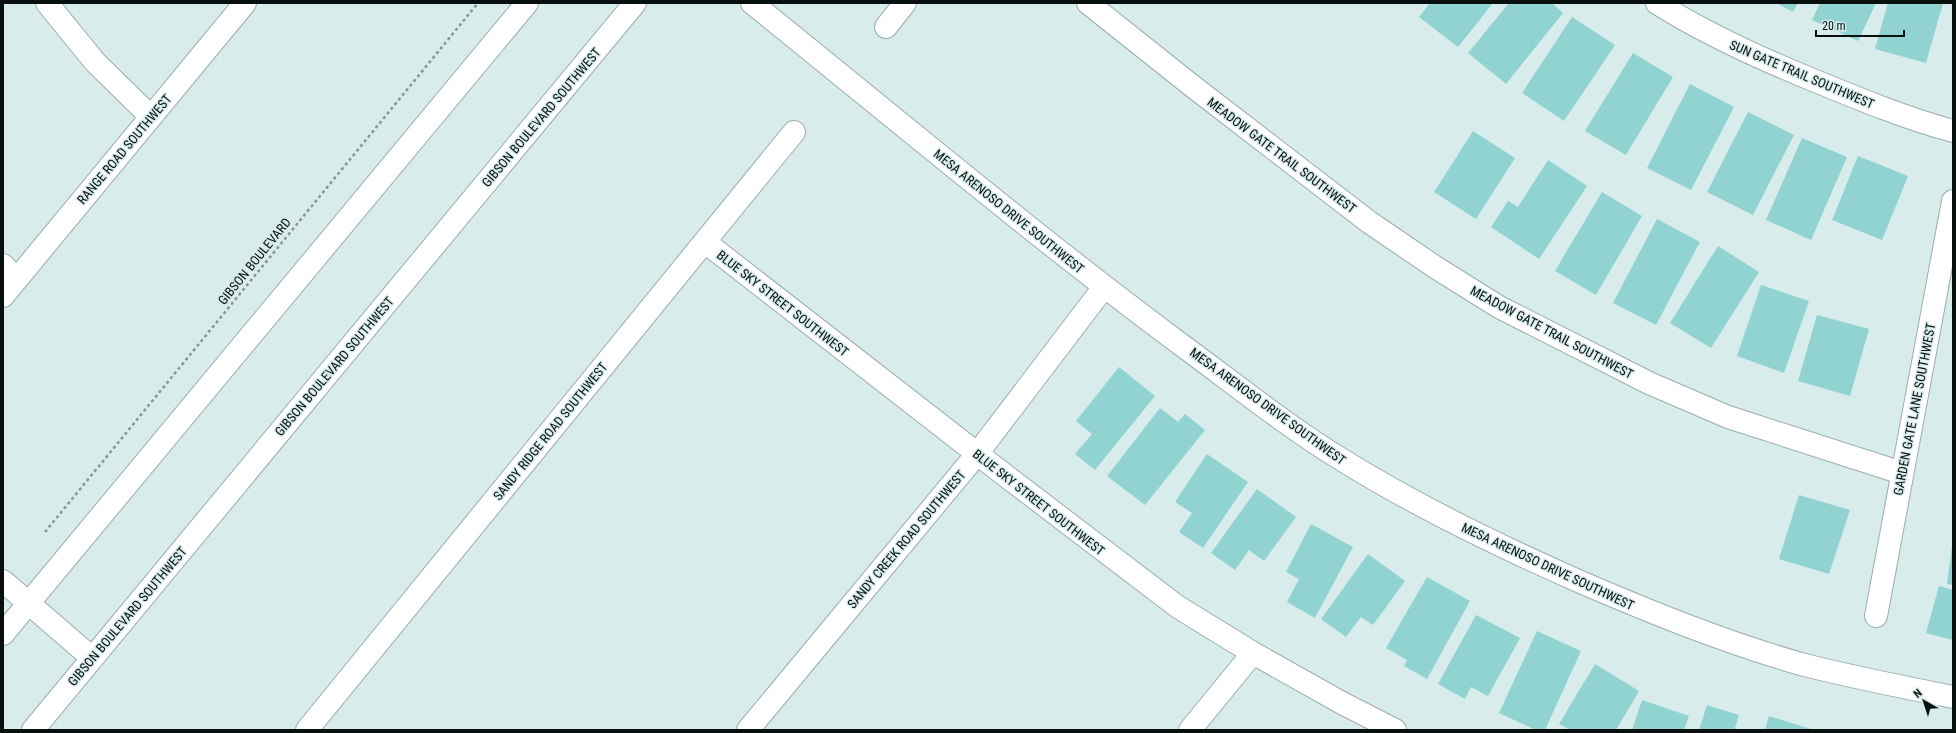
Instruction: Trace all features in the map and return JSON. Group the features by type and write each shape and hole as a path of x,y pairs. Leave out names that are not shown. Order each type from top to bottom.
{"street":[{"path":"47,3 95,62 151,117"},
{"name":"RANGE ROAD SOUTHWEST","path":"7,280 151,117 245,3"},
{"path":"3,634 527,3"},
{"name":"GIBSON BOULEVARD SOUTHWEST","path":"33,730 635,3"},
{"name":"MESA ARENOSO DRIVE SOUTHWEST","path":"752,3 1104,287 1270,411 1341,459 1407,498 1474,533 1639,608 1725,640 1800,663 1854,677 1953,697"},
{"path":"886,27 905,3"},
{"name":"MEADOW GATE TRAIL SOUTHWEST","path":"1088,3 1197,90 1369,222 1435,267 1499,307 1648,383 1728,418 1902,473"},
{"name":"SUN GATE TRAIL SOUTHWEST","path":"1657,3 1709,33 1763,60 1868,103 1915,120 1953,131"},
{"name":"SANDY RIDGE ROAD SOUTHWEST","path":"307,730 794,132"},
{"name":"GARDEN GATE LANE SOUTHWEST","path":"1876,616 1953,201"},
{"name":"BLUE SKY STREET SOUTHWEST","path":"705,242 977,454 1178,607 1342,703 1395,730"},
{"name":"SANDY CREEK ROAD SOUTHWEST","path":"748,730 977,454 1104,287"},
{"path":"3,581 92,658"},
{"path":"1190,730 1254,652"}],"path":[{"name":"GIBSON BOULEVARD","path":"45,532 478,3"}],"building":[{"path":"1430,3 1493,3 1458,47 1419,17"},
{"path":"1509,3 1552,3 1563,13 1506,84 1468,53"},
{"path":"1776,3 1798,3 1793,12"},
{"path":"1820,3 1876,3 1858,41 1812,20"},
{"path":"1888,3 1943,3 1926,63 1875,49"},
{"path":"1572,17 1615,45 1564,121 1522,93"},
{"path":"1633,53 1673,77 1626,155 1585,131"},
{"path":"1690,84 1734,107 1691,190 1647,168"},
{"path":"1748,112 1794,135 1753,215 1707,192"},
{"path":"1473,131 1515,158 1476,219 1434,192"},
{"path":"1802,138 1847,157 1811,240 1766,220"},
{"path":"1858,156 1908,176 1882,240 1832,220"},
{"path":"1548,160 1587,186 1539,259 1491,227 1508,201 1518,207"},
{"path":"1602,192 1642,216 1596,295 1555,271"},
{"path":"1657,219 1700,242 1656,325 1613,303"},
{"path":"1718,246 1759,272 1711,348 1670,323"},
{"path":"1761,285 1809,301 1784,373 1737,356"},
{"path":"1817,315 1869,329 1850,396 1798,381"},
{"path":"1119,367 1155,396 1095,470 1075,454 1092,434 1076,421"},
{"path":"1160,408 1178,422 1185,414 1205,430 1145,505 1107,476"},
{"path":"1207,454 1248,482 1203,548 1179,532 1192,513 1175,502"},
{"path":"1257,489 1296,517 1264,561 1249,550 1235,570 1211,553"},
{"path":"1799,495 1850,510 1829,574 1779,559"},
{"path":"1311,524 1353,547 1315,618 1287,602 1299,579 1286,572"},
{"path":"1953,547 1953,585 1947,584"},
{"path":"1368,554 1405,581 1373,625 1361,617 1346,637 1321,619"},
{"path":"1427,577 1470,601 1427,679 1404,666 1407,660 1386,648"},
{"path":"1939,586 1953,590 1953,640 1926,633"},
{"path":"1476,615 1520,638 1488,696 1471,687 1465,699 1438,684"},
{"path":"1537,631 1581,651 1545,730 1536,730 1499,713"},
{"path":"1595,664 1639,691 1616,730 1570,730 1559,724"},
{"path":"1642,700 1689,716 1684,730 1632,730"},
{"path":"1707,705 1739,715 1735,728 1741,730 1699,730"},
{"path":"1769,716 1814,730 1765,730"}]}
